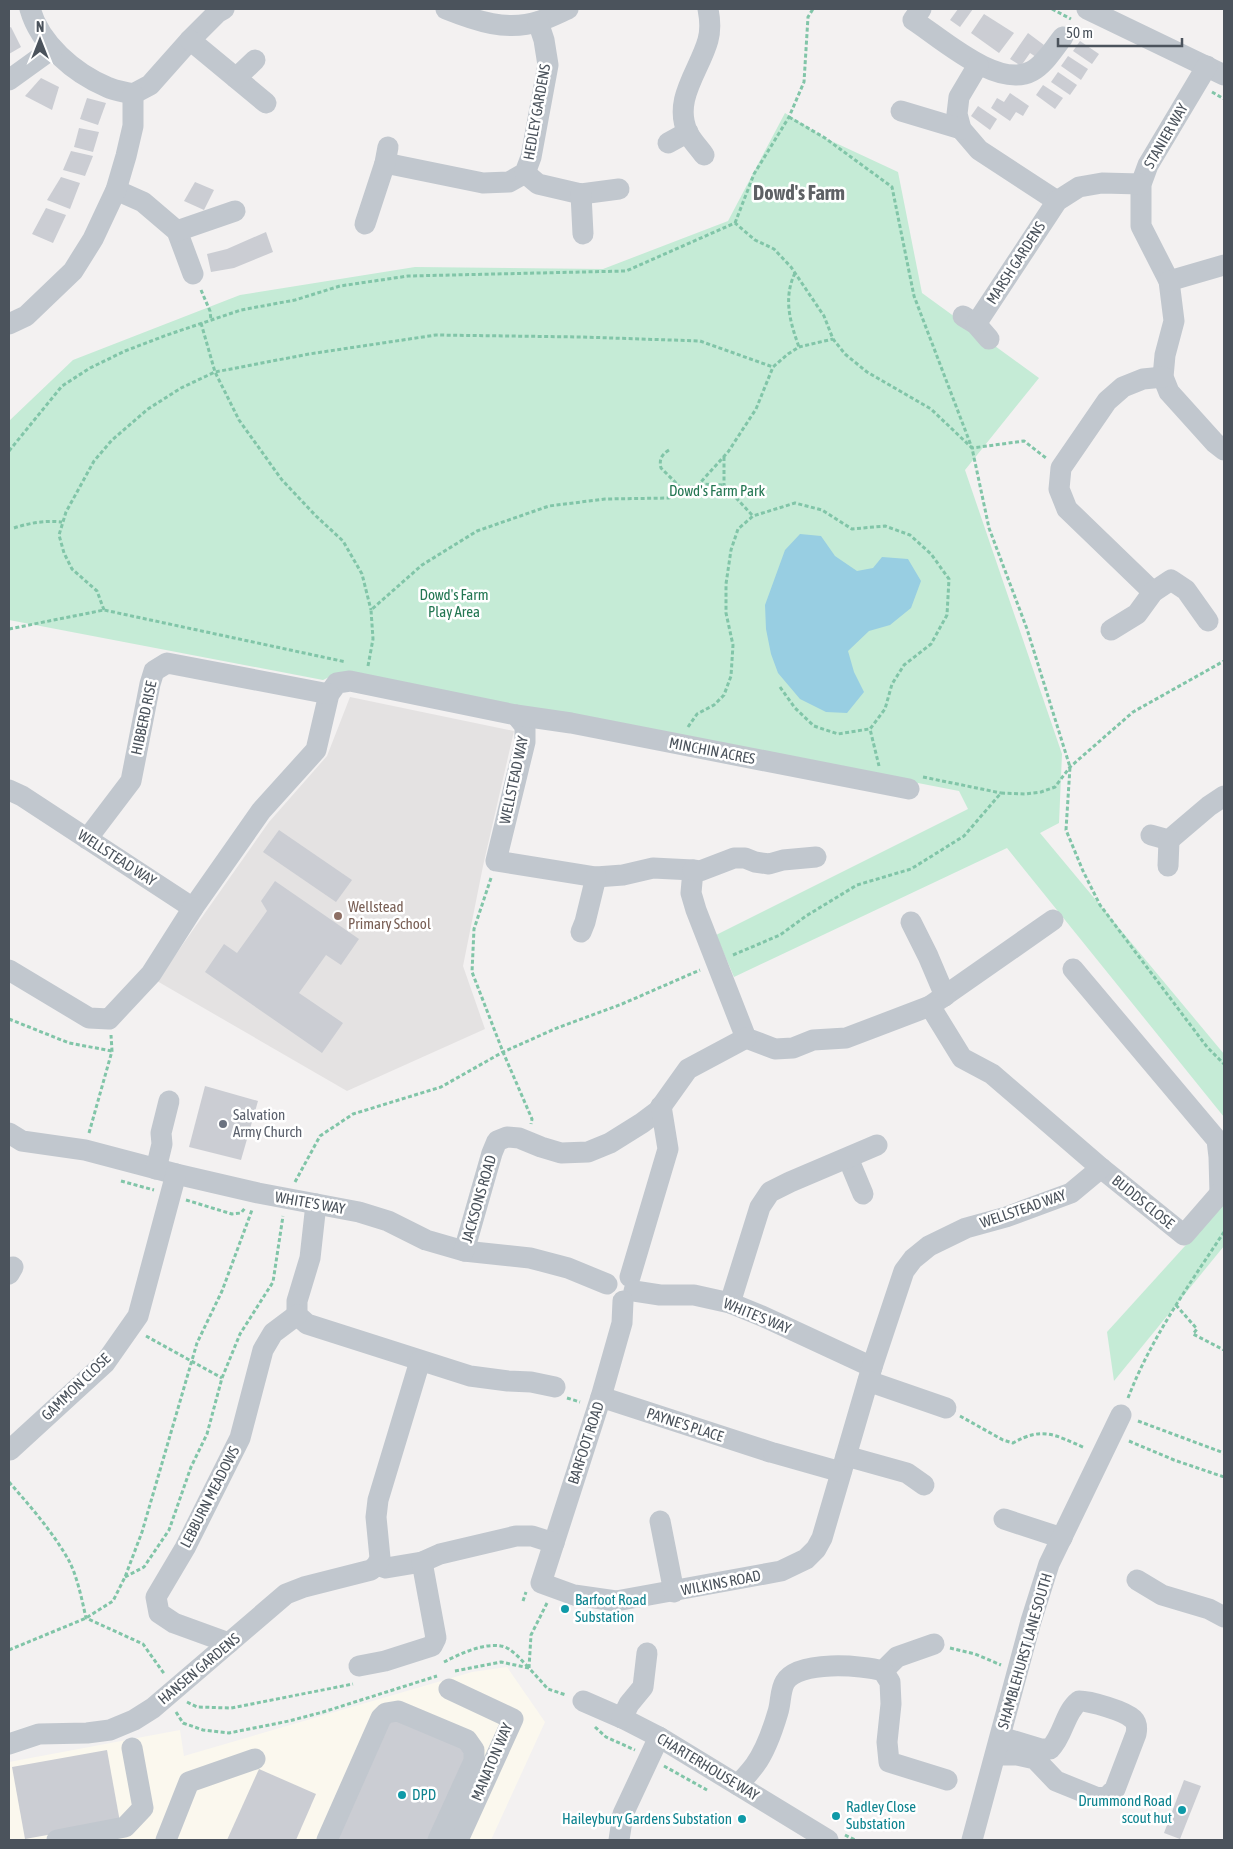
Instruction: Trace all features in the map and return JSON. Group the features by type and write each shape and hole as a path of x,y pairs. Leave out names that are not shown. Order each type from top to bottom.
{"street":[{"path":"30,9 32,17 52,49 75,70 107,87 133,94 150,85 190,40 217,13 224,9"},
{"path":"446,9 476,21 505,26 538,22 568,9"},
{"path":"704,155 688,132 683,111 686,93 708,40 710,21 708,9"},
{"path":"921,9 913,20 978,65 992,71 1014,75 1024,74 1041,65 1063,36"},
{"path":"1087,9 1216,70"},
{"name":"HEDLEY GARDENS","path":"365,224 386,155 483,183 508,182 525,173 531,157 548,65 544,40 538,22"},
{"path":"190,40 266,103"},
{"path":"9,80 52,49"},
{"path":"236,78 255,60"},
{"path":"978,65 959,97 957,114 960,129 979,150 1057,201"},
{"name":"STANIER WAY","path":"1163,377 1165,355 1174,321 1169,280 1141,226 1141,184 1148,164 1216,70"},
{"path":"9,324 26,316 73,271 94,239 116,190 133,126 133,94"},
{"path":"901,111 960,129"},
{"path":"668,143 688,132"},
{"name":"HEDLEY GARDENS","path":"525,173 538,184 581,194 619,189"},
{"name":"MARSH GARDENS","path":"976,326 1057,201 1079,186 1102,183 1141,184"},
{"path":"116,190 143,202 177,231 193,274"},
{"path":"581,194 583,234"},
{"path":"177,231 235,211"},
{"path":"1169,280 1224,265"},
{"path":"1153,592 1067,509 1059,489 1061,468 1107,401 1123,387 1142,379 1163,377 1169,392 1215,443 1224,450"},
{"path":"1111,630 1137,614 1153,592 1171,580 1186,590 1208,621"},
{"name":"HIBBERD RISE","path":"87,840 131,782 154,671 168,663 329,694"},
{"name":"WELLSTEAD WAY","path":"329,694 337,682 350,682 516,715 525,726 525,742 496,861"},
{"path":"9,970 89,1018 109,1020 151,974 193,908 261,811 316,750 329,694"},
{"name":"MINCHIN ACRES","path":"516,715 570,723 909,789"},
{"name":"WELLSTEAD WAY","path":"9,790 22,796 193,908"},
{"path":"1168,866 1160,837 1224,796"},
{"path":"496,861 596,877 623,875 653,868 700,870 734,858 745,858 769,864 783,860 816,857"},
{"path":"693,870 691,893 746,1038 775,1049 793,1048 814,1040 846,1038 938,1001 1054,920"},
{"path":"581,932 596,877"},
{"path":"910,922 928,956 938,1001 962,1058 992,1074 1101,1168"},
{"path":"1073,969 1217,1140 1222,1192"},
{"name":"JACKSONS ROAD","path":"464,1250 497,1141 507,1137 520,1138 561,1153 588,1152 610,1143 642,1123 661,1106 688,1069 746,1038"},
{"name":"GAMMON CLOSE","path":"10,1450 105,1363 138,1316 166,1172 161,1133 169,1101"},
{"name":"BARFOOT ROAD","path":"548,1586 554,1544 622,1323 629,1290 668,1149 661,1106"},
{"name":"WHITE'S WAY","path":"9,1133 22,1141 85,1150 166,1172 258,1193 359,1212 388,1221 426,1240 464,1250 530,1258 568,1268 607,1284 611,1277 616,1274 625,1274 629,1290 660,1295 694,1295 730,1303 762,1316 870,1374 946,1408"},
{"path":"730,1303 760,1207 770,1192 877,1145"},
{"path":"848,1158 863,1194"},
{"name":"WELLSTEAD WAY","path":"870,1374 904,1271 914,1259 930,1246 966,1228 1006,1217 1071,1193 1101,1168"},
{"name":"BUDDS CLOSE","path":"1101,1168 1184,1235 1222,1192"},
{"path":"316,1204 310,1258 297,1300 297,1315 306,1324 470,1376 531,1382 555,1387"},
{"name":"LEBBURN MEADOWS","path":"229,1643 174,1623 159,1613 156,1597 185,1548 240,1438 263,1350 272,1333 297,1315"},
{"path":"377,1566 380,1558 376,1517 378,1500 420,1361"},
{"name":"WILKINS ROAD","path":"548,1586 574,1595 616,1602 781,1572 806,1559 816,1549 822,1538 870,1374"},
{"name":"PAYNE'S PLACE","path":"599,1402 772,1452 844,1464"},
{"name":"SHAMBLEHURST LANE SOUTH","path":"972,1840 1031,1621 1049,1564 1117,1425"},
{"path":"844,1464 907,1473 924,1486"},
{"path":"1004,1519 1062,1538"},
{"path":"660,1522 674,1592"},
{"name":"HANSEN GARDENS","path":"9,1744 40,1734 87,1733 110,1730 134,1720 153,1708 286,1594 304,1587 371,1570 377,1566 386,1568 422,1562 440,1554 516,1536 532,1536 554,1544"},
{"path":"359,1666 432,1646 434,1643 436,1638 422,1562"},
{"path":"1137,1580 1162,1595 1209,1609 1224,1616"},
{"path":"883,1671 897,1657 934,1644"},
{"path":"622,1718 629,1704 643,1687 647,1653"},
{"path":"738,1785 756,1763 766,1746 779,1710 785,1682 796,1673 831,1665 871,1668 883,1671 890,1682 887,1742 889,1762 947,1780"},
{"name":"MANATON WAY","path":"449,1689 513,1718 458,1840"},
{"path":"1079,1701 1090,1702 1118,1712 1133,1719 1137,1727 1115,1789 1108,1796 1098,1798 1056,1781 1035,1759 1018,1755 998,1746 1050,1749 1056,1743 1072,1707 1079,1701"},
{"name":"CHARTERHOUSE WAY","path":"583,1702 622,1718 659,1737 828,1840"},
{"path":"327,1840 381,1718 386,1713 392,1711 403,1713 467,1740 474,1750 474,1761 438,1840"},
{"path":"618,1840 623,1814 659,1737"},
{"path":"132,1748 143,1808 170,1831 189,1782 255,1759"},
{"path":"58,1840 125,1826 143,1808"}],"path":[{"path":"9,451 62,386 90,368 125,351 241,310 295,300 340,286 408,276 626,271 736,223 754,174 789,117 804,82 808,17 813,9"},
{"path":"789,117 825,138 892,187 914,296 972,448 989,528 1027,629 1070,768 1066,830 1100,905 1208,1047 1224,1064"},
{"path":"736,223 755,240 774,249 795,273 824,316 833,339 845,354 867,372 931,409 972,448"},
{"path":"795,273 789,286 788,299 792,328 799,347"},
{"path":"193,274 206,302 211,320"},
{"path":"201,323 214,372 239,420 282,480 343,541 362,574 372,610 372,639 364,684"},
{"path":"104,610 97,591 72,569 64,553 59,535 62,522 94,461 112,440 148,409 181,388 214,372 310,354 436,335 700,341 773,367"},
{"path":"372,610 422,565 477,531 549,506 605,499 669,498 699,484 724,457 756,409 773,367 799,347 833,339"},
{"path":"972,448 1024,441 1061,468"},
{"path":"669,450 663,454 661,468 684,491"},
{"path":"724,457 724,485 753,516"},
{"path":"699,484 724,485"},
{"path":"687,728 697,714 714,705 724,695 732,676 733,645 726,613 726,584 738,529 753,516 795,502 822,510 852,530 885,526 910,535 931,554 949,580 947,615 931,644 904,665 892,684 885,709 870,729 838,734 814,726 795,708 780,687"},
{"path":"14,528 45,521 62,522"},
{"path":"125,1577 144,1567 169,1530 190,1467 207,1434 222,1378 240,1334 273,1282 286,1198 320,1136 353,1114 441,1087 503,1052 557,1028 622,1004 780,935 857,884 911,869 964,836 1001,793 1025,794 1042,792 1055,787 1070,768 1133,712 1224,661"},
{"path":"870,729 880,768"},
{"path":"496,861 474,929 472,972 503,1052"},
{"path":"9,1018 69,1043 112,1051"},
{"path":"85,1150 112,1051 109,1020"},
{"path":"9,1650 86,1618 113,1602 125,1577 142,1532 198,1343 222,1292 258,1193"},
{"path":"1117,1425 1135,1379 1176,1305 1224,1232"},
{"path":"1176,1305 1197,1329 1193,1334 1224,1350"},
{"path":"130,1328 222,1378"},
{"path":"555,1387 561,1396 599,1402"},
{"path":"946,1408 1003,1440 1013,1443 1027,1435 1047,1433 1102,1455"},
{"path":"1117,1425 1224,1453"},
{"path":"1117,1425 1174,1460 1224,1477"},
{"path":"9,1482 35,1513 69,1560 82,1598 86,1618"},
{"path":"548,1586 531,1635 529,1668 548,1688 583,1702 588,1722 606,1737 648,1757 710,1792"},
{"path":"934,1644 975,1654 1004,1667 1019,1667"}],"shaded area":[{"name":"Wellstead Primary School","path":"350,697 514,731 483,866 463,966 485,1029 347,1091 157,981 269,822 327,756"},
{"path":"507,1667 545,1722 491,1840 9,1840 9,1762 180,1730 184,1756 472,1672"}],"green space":[{"name":"Dowd's Farm Park","path":"785,113 825,138 898,172 922,293 1039,378 965,470 1062,754 1059,823 1040,833 1224,1054 1224,1117 1007,848 734,977 716,935 968,809 959,791 538,709 338,673 323,680 9,620 9,421 73,360 240,295 415,267 603,269 728,221"},
{"path":"1224,1203 1224,1246 1114,1381 1107,1332"}],"water":[{"path":"800,534 821,536 835,556 857,571 873,568 882,557 908,559 921,581 911,608 890,625 869,631 848,651 854,672 864,692 847,713 826,712 800,699 778,673 771,654 766,629 765,605 785,550"}],"building":[{"path":"958,9 973,9 960,27 950,20"},
{"path":"984,14 1014,33 999,53 971,33"},
{"path":"11,27 21,47 9,54 9,28"},
{"path":"1028,33 1044,45 1036,57 1030,53 1021,66 1010,59"},
{"path":"1080,41 1099,54 1092,64 1073,51"},
{"path":"1068,56 1088,69 1081,80 1061,66"},
{"path":"1058,72 1077,85 1070,95 1051,82"},
{"path":"41,78 59,87 52,110 25,96"},
{"path":"1043,85 1063,98 1055,109 1036,95"},
{"path":"1010,93 1029,106 1023,116 1016,112 1010,121 991,108 997,98 1004,102"},
{"path":"87,98 106,103 98,125 80,119"},
{"path":"978,106 997,119 990,130 971,116"},
{"path":"79,128 99,132 93,152 74,147"},
{"path":"71,151 93,156 85,176 63,170"},
{"path":"61,177 80,183 70,209 47,200"},
{"path":"195,182 214,190 204,210 184,201"},
{"path":"46,208 66,215 53,243 32,234"},
{"path":"266,232 273,252 234,268 211,272 207,254 227,249"},
{"path":"279,830 352,880 336,902 263,852"},
{"path":"275,881 359,939 341,965 326,955 299,993 343,1023 322,1053 205,972 224,944 237,953 267,911 261,901"},
{"name":"Salvation Army Church","path":"205,1086 258,1101 241,1160 189,1147"},
{"name":"Barfoot Road Substation","path":"566,1604 569,1611 563,1614 560,1606"},
{"name":"DPD","path":"391,1716 469,1750 429,1840 336,1840"},
{"path":"107,1750 120,1822 25,1839 12,1767"},
{"path":"259,1769 316,1794 296,1840 227,1840"},
{"name":"Drummond Road scout hut","path":"1184,1780 1201,1786 1180,1839 1164,1833"},
{"name":"Radley Close Substation","path":"835,1810 842,1814 838,1822 830,1818"},
{"name":"Haileybury Gardens Substation","path":"740,1813 748,1817 744,1825 736,1821"}],"place":[{"name":"Wellstead Primary School","path":"338,916"},
{"name":"Salvation Army Church","path":"223,1124"},
{"name":"Barfoot Road Substation","path":"565,1609"},
{"name":"DPD","path":"402,1795"},
{"name":"Drummond Road scout hut","path":"1182,1810"},
{"name":"Radley Close Substation","path":"836,1816"},
{"name":"Haileybury Gardens Substation","path":"742,1819"}],"district":[{"name":"Dowd's Farm","path":"799,193"}],"park label":[{"name":"Dowd's Farm Play Area","path":"454,604"}]}
